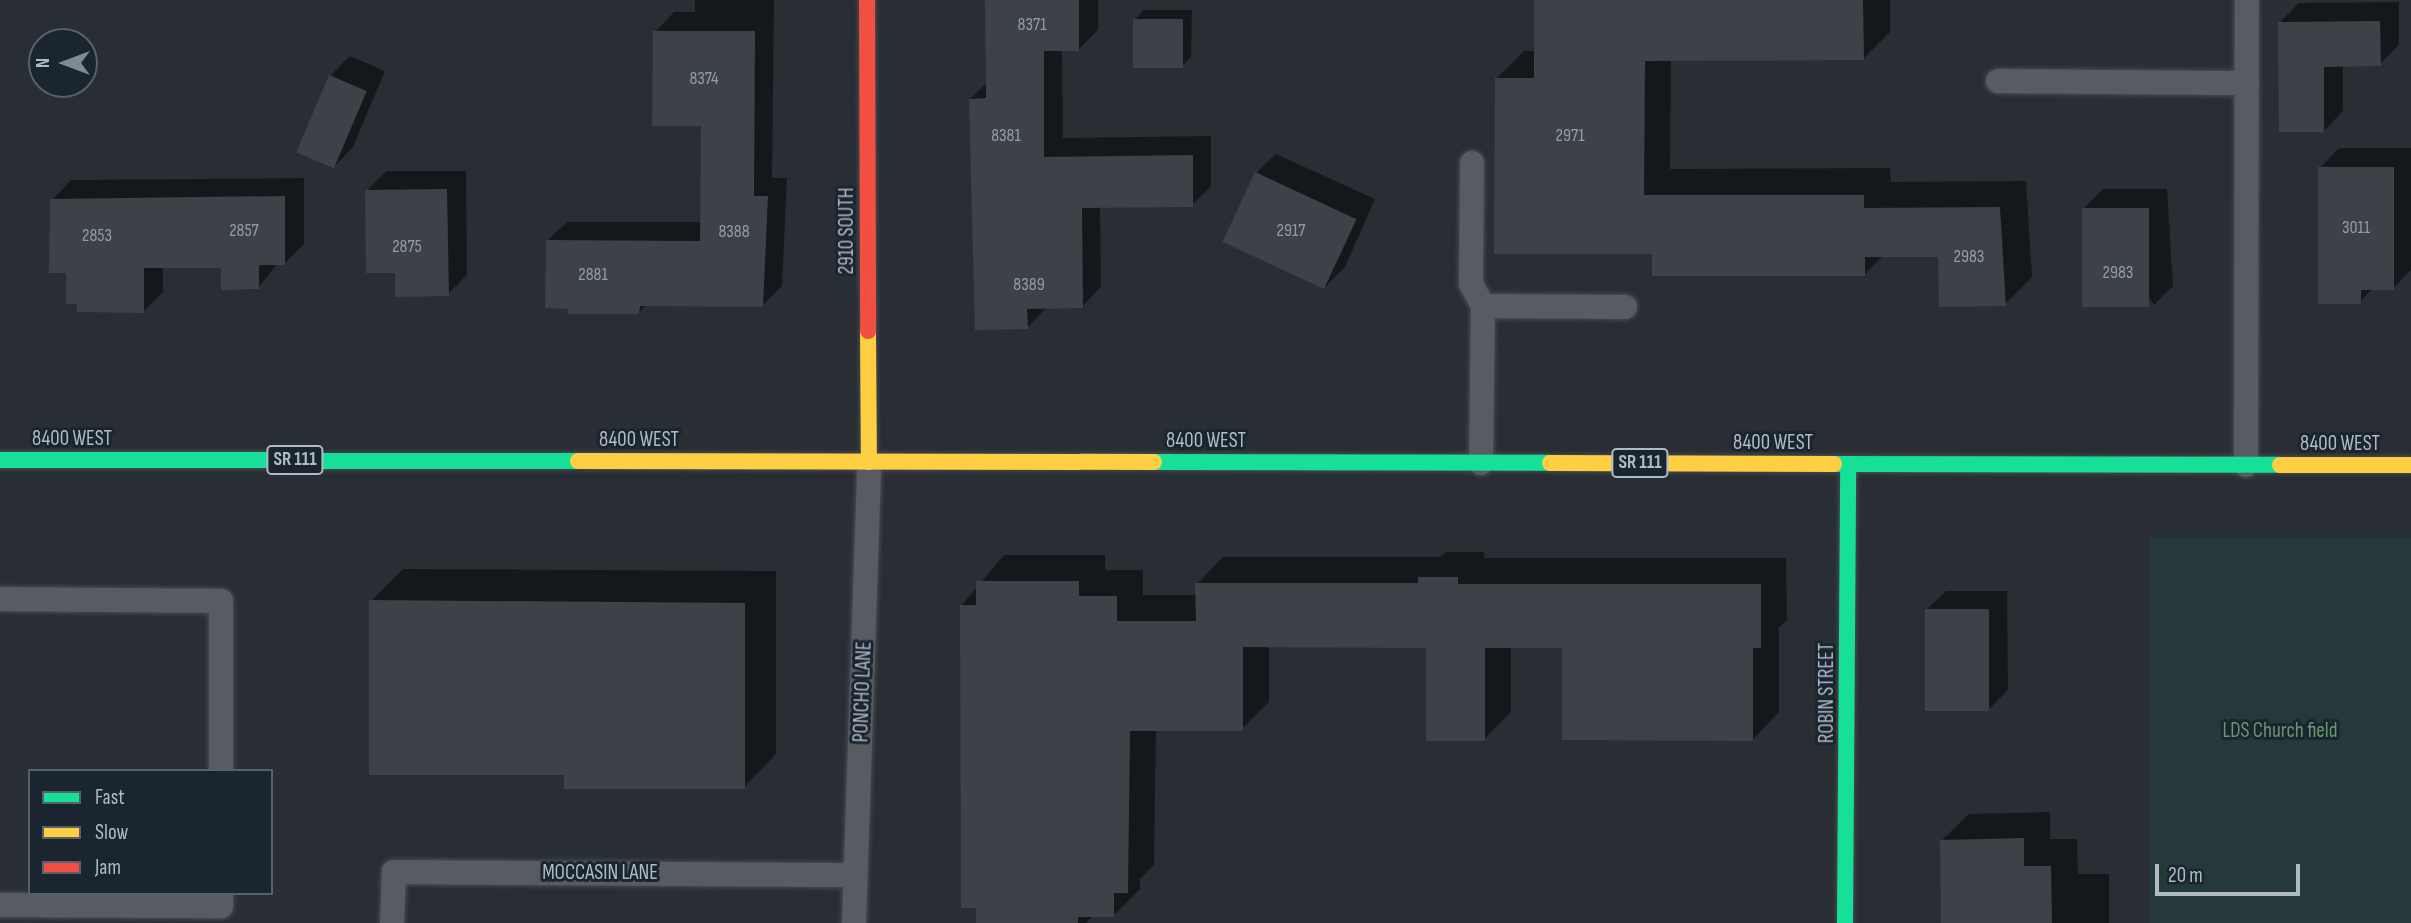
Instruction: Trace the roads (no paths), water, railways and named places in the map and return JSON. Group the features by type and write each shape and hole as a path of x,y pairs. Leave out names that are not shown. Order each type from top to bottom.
{"main road":[{"name":"2910 SOUTH","path":"867,0 869,462"},
{"name":"8400 WEST","path":"0,460 2411,465"},
{"name":"ROBIN STREET","path":"1845,923 1848,464"}],"lane":[{"path":"2246,465 2248,0"},
{"path":"1997,81 2248,83"},
{"path":"1472,163 1471,284 1483,306 1482,463"},
{"path":"1483,306 1625,307"},
{"name":"PONCHO LANE","path":"854,923 869,462"},
{"path":"0,599 221,601 221,769"},
{"name":"MOCCASIN LANE","path":"392,923 394,872 855,875"},
{"path":"0,905 220,906 220,895"}],"park label":[{"name":"LDS Church field","path":"2280,731"}]}
